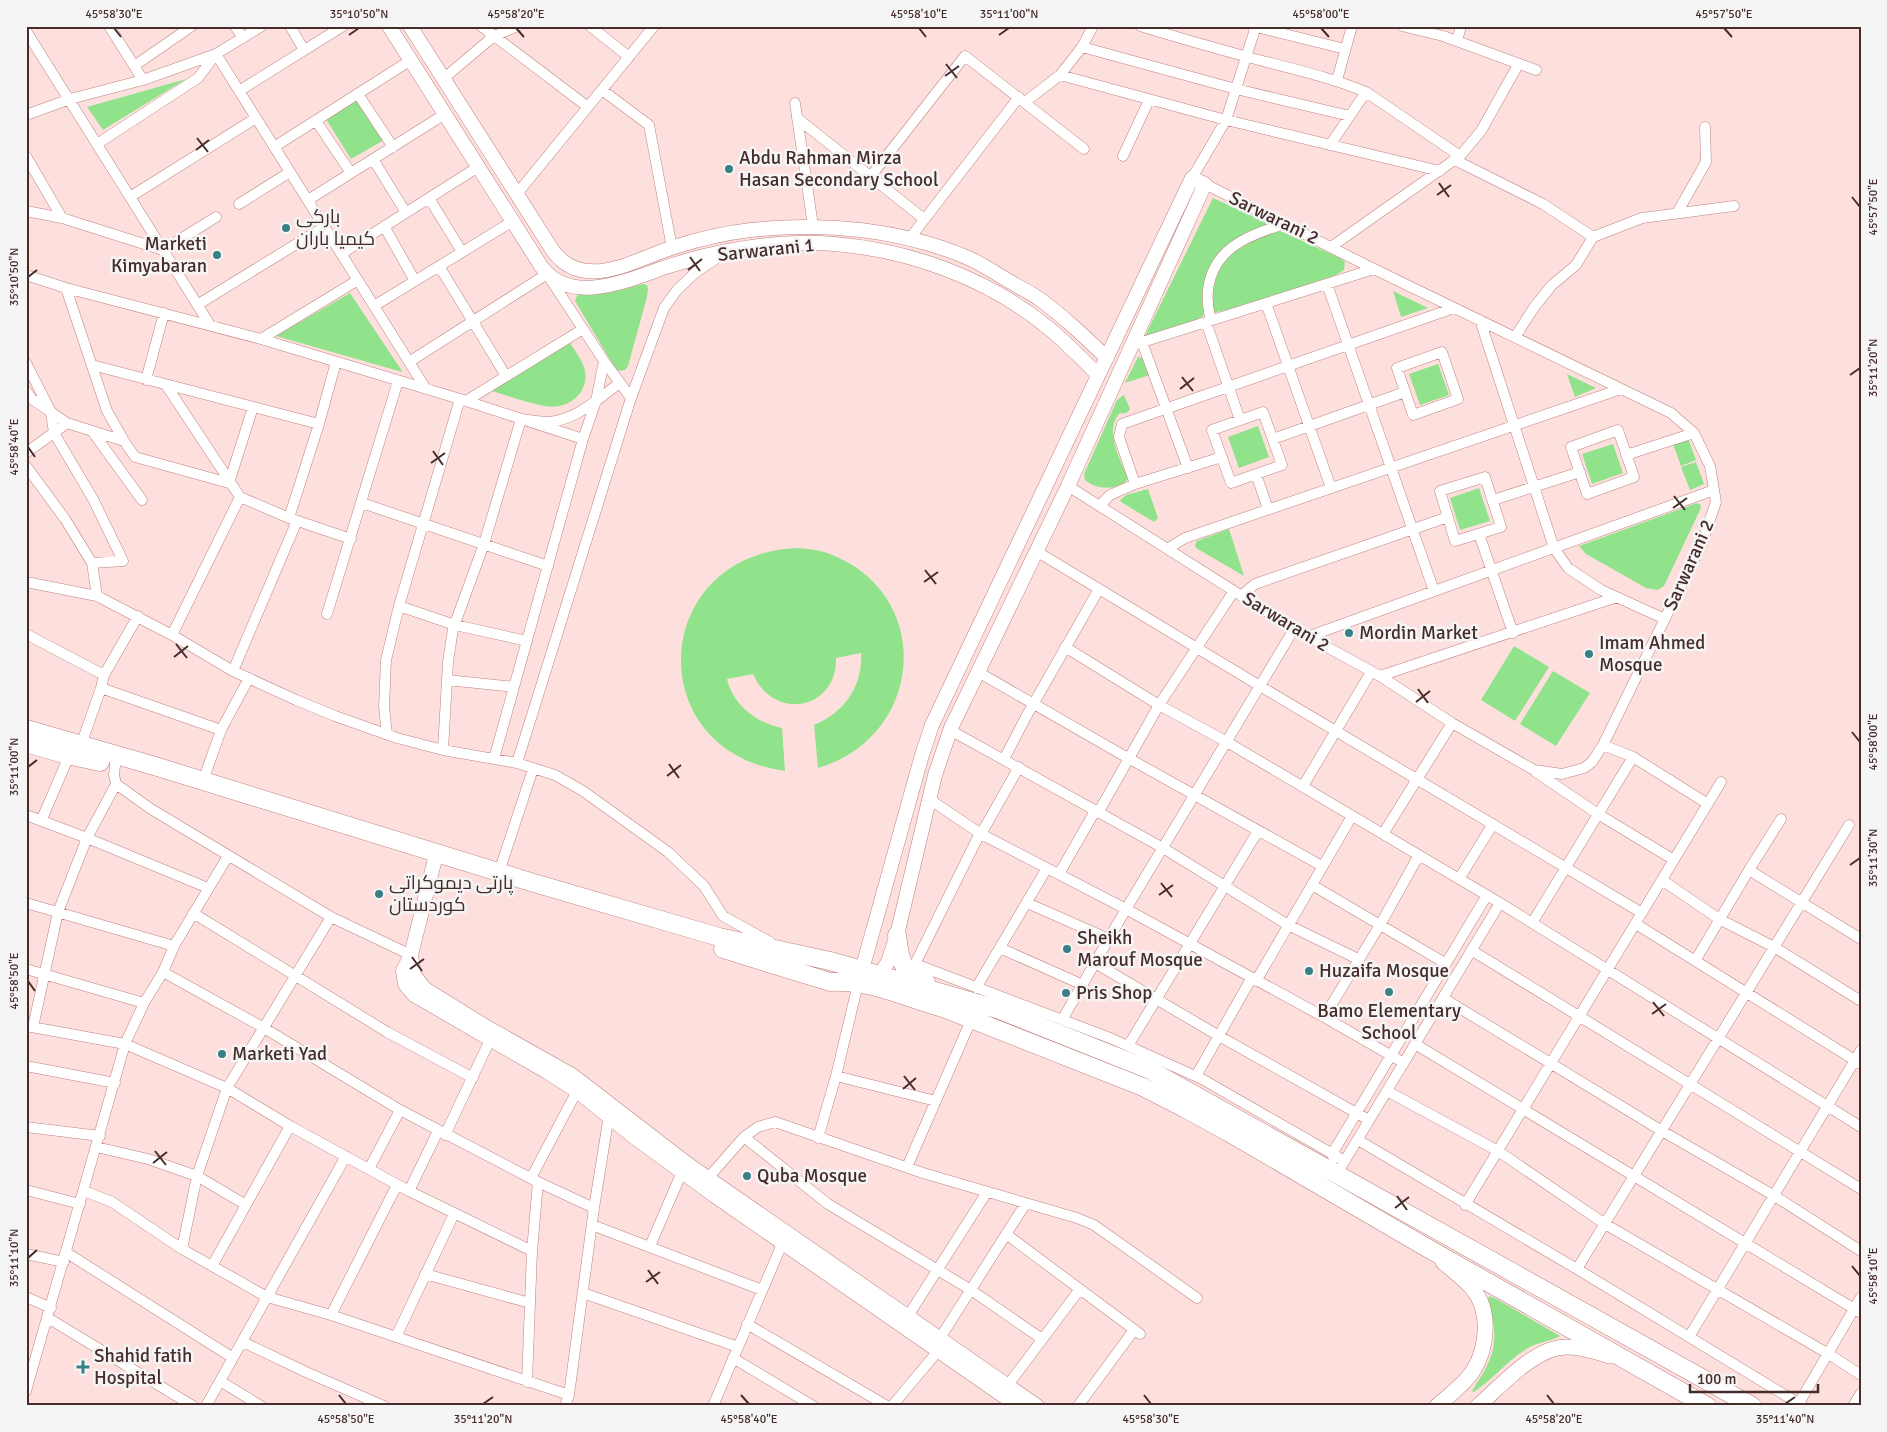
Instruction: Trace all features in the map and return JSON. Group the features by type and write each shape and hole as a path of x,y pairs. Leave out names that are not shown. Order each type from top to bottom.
{"highway":[{"path":"26,729 75,750"},
{"path":"26,743 75,750 203,781 436,856"},
{"path":"115,760 154,774 719,937 790,954 830,961 859,982"},
{"path":"505,876 830,982 859,982 917,1001 977,1004"},
{"path":"896,935 901,961 911,975 964,995 977,1004 1228,1132 1337,1175 1728,1400 1752,1406"},
{"path":"859,982 880,975 977,1004"},
{"path":"1337,1175 1429,1249 1707,1406"}],"main road":[{"path":"389,26 547,274"},
{"path":"410,26 553,251 559,259 570,267 588,271 610,269 672,248 716,236 777,228 813,226 910,238 968,258 1038,298 1070,323 1106,358"},
{"path":"457,134 472,125"},
{"path":"859,982 932,725 1192,178"},
{"name":"Sarwarani 2","path":"1192,178 1205,184"},
{"path":"880,975 888,962 896,935 929,799 950,730 1138,344 1205,184"},
{"path":"851,246 852,230"},
{"name":"Sarwarani 1","path":"547,274 555,280 568,285 602,286 620,283 671,266 728,251 794,244 851,246 895,255 934,266 979,284 1015,304 1045,325 1098,375"},
{"path":"974,637 990,646"},
{"path":"436,856 411,955 403,972 405,984 414,995 547,1072 609,1115 708,1178 939,1344 1018,1406"},
{"path":"411,955 414,975 425,989 485,1026 572,1075 682,1172 782,1244 908,1316 939,1344 1008,1385 1037,1406"},
{"path":"1429,1249 1473,1289 1484,1309 1485,1327 1484,1343 1472,1371 1437,1406"},
{"path":"1478,1406 1526,1364 1552,1349 1566,1346 1580,1348 1630,1362"}],"street":[{"path":"108,26 143,80"},
{"path":"134,66 192,26"},
{"path":"235,26 243,38"},
{"path":"26,115 70,99 143,80 216,54 262,26"},
{"path":"290,26 304,50"},
{"path":"239,91 343,26"},
{"path":"481,26 588,107"},
{"path":"443,79 494,36 518,26"},
{"path":"590,26 629,57"},
{"path":"516,195 654,26"},
{"path":"910,238 1022,99 1060,75 1082,47 1093,26"},
{"path":"1140,26 1247,57 1337,80 1366,92 1458,158 1543,204 1593,236"},
{"path":"1337,80 1352,26"},
{"path":"1402,26 1457,41 1518,65 1536,70"},
{"path":"1457,41 1461,26"},
{"path":"1192,178 1226,120 1247,57 1254,27 1345,49"},
{"path":"28,36 70,99 210,325"},
{"path":"1082,47 1236,89 1350,116"},
{"path":"216,54 426,389"},
{"path":"97,144 198,78 216,54"},
{"path":"872,176 965,56 1084,149"},
{"path":"274,147 411,60"},
{"path":"1332,247 1458,158 1481,131 1518,65"},
{"path":"1060,75 1226,120 1440,171"},
{"path":"602,90 649,125 672,248"},
{"path":"1330,145 1366,92"},
{"path":"358,94 393,147"},
{"path":"1123,156 1149,100"},
{"path":"795,103 813,226"},
{"path":"308,200 445,114"},
{"path":"130,197 256,118"},
{"path":"797,118 924,219"},
{"path":"316,121 351,173"},
{"path":"1677,213 1706,162 1705,126"},
{"path":"26,156 62,218"},
{"path":"373,159 406,213"},
{"path":"341,254 478,167"},
{"path":"239,204 290,172"},
{"name":"Sarwarani 2","path":"1068,486 1294,629 1376,674 1452,724 1534,770 1562,774 1584,768 1592,762 1603,745 1702,543 1716,502 1710,466 1694,433 1671,413 1374,269 1205,184"},
{"path":"429,198 462,252"},
{"path":"1515,337 1535,306 1552,285 1576,265 1593,236 1642,218 1734,206"},
{"path":"26,211 62,218 163,250 216,217"},
{"path":"374,306 513,222"},
{"path":"1240,420 1208,321 1206,296 1212,271 1223,256 1239,242 1284,224"},
{"path":"384,226 415,281"},
{"path":"197,305 324,227"},
{"path":"517,763 631,398 664,308 677,290 696,272 728,251"},
{"path":"439,266 506,376"},
{"path":"1188,468 1166,408 1138,344 1374,269"},
{"path":"409,362 547,274 604,361 631,398"},
{"path":"26,275 66,288 261,339 463,400 583,439"},
{"path":"261,339 358,280"},
{"path":"1327,284 1434,591"},
{"path":"66,288 107,411 135,457 229,483"},
{"path":"1266,303 1332,488"},
{"path":"1135,484 1119,436 1122,424 1454,308"},
{"path":"146,380 164,314"},
{"path":"1480,320 1554,548 1568,568 1601,590 1665,619"},
{"path":"387,734 384,707 386,660 399,606 423,523 463,400 583,329"},
{"path":"1442,352 1458,399 1414,415 1406,392 1397,368 1442,352"},
{"path":"494,759 583,439 596,401 604,361"},
{"path":"26,362 51,412 54,433 93,499 123,561 92,563"},
{"path":"233,671 293,520 336,362"},
{"path":"92,365 319,424"},
{"path":"327,614 398,381"},
{"path":"521,419 547,422 565,419 579,413 620,383"},
{"path":"166,385 240,497 293,520 351,538"},
{"path":"1167,549 1185,538 1621,389"},
{"path":"26,391 32,400 67,423 124,441"},
{"path":"1273,439 1406,392"},
{"path":"229,483 253,407"},
{"path":"1264,412 1282,465 1231,483 1212,430 1240,420 1264,412"},
{"path":"443,750 448,662 455,625 484,544 521,419"},
{"path":"26,453 67,423"},
{"path":"1618,430 1634,477 1588,494 1580,472 1571,447 1618,430"},
{"path":"92,431 142,500"},
{"path":"1626,455 1694,433"},
{"path":"1099,506 1110,495 1135,484 1222,457"},
{"path":"26,466 65,518 92,563 97,596"},
{"path":"1492,500 1580,472"},
{"path":"1256,474 1268,509"},
{"path":"1485,477 1492,500 1501,527 1456,541 1440,491 1485,477"},
{"path":"1307,637 1714,490"},
{"path":"172,635 240,497"},
{"path":"362,502 548,566"},
{"path":"1059,874 1159,705 1196,648 1238,593 1255,584 1448,517"},
{"path":"1479,534 1513,633"},
{"path":"1036,551 1642,913"},
{"path":"27,584 97,596 138,616 233,671 296,700 387,734 443,750 517,763 555,775 569,782 645,834 687,869 704,886 723,916 790,954"},
{"path":"1004,759 1099,589"},
{"path":"1303,786 1336,731 1376,674 1513,633 1617,597"},
{"path":"399,606 455,625 527,641"},
{"path":"41,821 75,750 101,688 104,675 138,616"},
{"path":"1062,1020 1126,909 1294,629"},
{"path":"26,634 104,675"},
{"path":"1066,646 1159,705 1303,786 1487,895 1861,1127"},
{"path":"978,672 1322,866"},
{"path":"203,781 220,730 249,678"},
{"path":"447,680 514,687"},
{"path":"101,688 220,730"},
{"path":"1382,834 1452,724"},
{"path":"950,730 1163,848 1288,925 1358,959"},
{"path":"1603,745 1633,758 1708,804"},
{"path":"1532,923 1633,758"},
{"path":"115,760 116,784 87,838 58,912 44,975 29,1026 125,1044 227,1088 290,1126 397,1185 532,1250"},
{"path":"1019,767 981,833 915,964 977,1004 1062,1020 1196,1076 1332,1154 1337,1175"},
{"path":"505,876 533,768"},
{"path":"1534,770 1598,814 1674,860"},
{"path":"1466,1205 1721,782"},
{"path":"116,784 151,809 331,917 411,955"},
{"path":"929,799 981,833 1126,909 1404,1063"},
{"path":"26,815 208,888"},
{"path":"1196,1076 1352,816"},
{"path":"1695,961 1781,820"},
{"path":"1459,879 1493,824"},
{"path":"1578,1269 1849,825"},
{"path":"1128,1046 1258,831"},
{"path":"26,1391 125,1044 144,1003 163,972 174,946 228,856"},
{"path":"1324,1017 1419,856"},
{"path":"907,1167 1000,948 1047,868"},
{"path":"1749,870 1861,939"},
{"path":"1662,880 1720,919 1774,947 1861,1001"},
{"path":"1312,885 1445,964"},
{"path":"1337,1175 1332,1154 1487,895"},
{"path":"1027,902 1109,939"},
{"path":"26,903 174,946"},
{"path":"1337,1175 1500,903"},
{"path":"194,913 387,1032 473,1078"},
{"path":"182,1249 183,1236 197,1176 227,1088 331,917"},
{"path":"1636,924 1858,1062"},
{"path":"1000,948 1083,985"},
{"path":"1471,950 1861,1189"},
{"path":"1095,963 1219,1036 1369,1120"},
{"path":"26,969 144,1003"},
{"path":"163,972 264,1028 400,1110 442,1133 594,1208"},
{"path":"818,1138 836,1076 859,982"},
{"path":"1443,998 1662,1131 1773,1195 1861,1251"},
{"path":"409,1191 473,1078 490,1040"},
{"path":"1415,1044 1857,1311"},
{"path":"1689,1337 1827,1106 1858,1062 1861,1050"},
{"path":"26,1066 115,1083"},
{"path":"836,1076 936,1101"},
{"path":"526,1382 534,1180 577,1091"},
{"path":"1387,1091 1498,1151 1605,1224 1827,1353 1861,1375"},
{"path":"369,1169 400,1110"},
{"path":"565,1406 569,1395 594,1208 609,1115"},
{"path":"708,1178 744,1137 758,1127 775,1122 907,1167 1094,1225 1197,1298"},
{"path":"212,1266 290,1126"},
{"path":"26,1127 100,1136"},
{"path":"744,1137 828,1204 971,1290 1042,1339"},
{"path":"1358,1140 1578,1269 1801,1405 1827,1353 1857,1311 1861,1297"},
{"path":"96,1147 148,1159 197,1176 246,1205"},
{"path":"206,1406 346,1156"},
{"path":"650,1246 682,1172"},
{"path":"331,1315 397,1185"},
{"path":"26,1190 80,1204"},
{"path":"84,1191 112,1202 182,1249 267,1297 331,1315 569,1395"},
{"path":"908,1316 988,1192"},
{"path":"892,1406 939,1344 1026,1203"},
{"path":"396,1337 454,1214"},
{"path":"592,1225 762,1290"},
{"path":"1006,1234 1137,1332 1078,1406"},
{"path":"713,1406 782,1244"},
{"path":"26,1254 65,1257 234,1358"},
{"path":"425,1274 530,1303"},
{"path":"1008,1385 1080,1289"},
{"path":"583,1293 738,1346"},
{"path":"26,1296 190,1405"},
{"path":"747,1324 887,1406"},
{"path":"243,1342 384,1406"},
{"path":"733,1358 813,1406"},
{"path":"220,1382 261,1406"},
{"path":"1853,1406 1861,1393"}],"green space":[{"path":"186,79 103,130 87,107"},
{"path":"357,98 384,140 351,159 326,119"},
{"path":"1213,198 1274,226 1217,257 1203,316 1145,336"},
{"path":"1276,229 1340,258 1345,262 1344,270 1336,275 1239,307 1213,313 1209,302 1209,294 1223,263 1247,243"},
{"path":"643,284 647,285 647,297 628,366 625,370 619,371 615,368 575,301 581,292 609,293"},
{"path":"1393,291 1428,308 1401,317"},
{"path":"350,293 402,371 402,372 276,336"},
{"path":"570,343 583,364 585,380 580,394 568,403 561,406 545,406 492,391"},
{"path":"1138,357 1143,358 1150,375 1125,383"},
{"path":"1438,364 1449,395 1420,405 1409,374"},
{"path":"1567,374 1596,388 1575,397"},
{"path":"1124,395 1130,409 1126,413 1120,413 1115,420 1113,437 1128,479 1119,486 1107,488 1095,486 1085,480 1084,474 1117,400"},
{"path":"1258,426 1269,457 1239,468 1228,437"},
{"path":"1688,438 1696,460 1681,466 1673,444"},
{"path":"1613,444 1623,473 1592,484 1582,454"},
{"path":"1696,462 1704,484 1690,490 1681,467"},
{"path":"1479,488 1490,521 1460,530 1450,498"},
{"path":"1148,489 1158,518 1154,522 1120,500 1126,495"},
{"path":"1697,503 1701,505 1700,510 1664,586 1658,590 1646,588 1586,554 1579,546"},
{"path":"1229,529 1244,576 1196,548 1195,545 1197,541"},
{"path":"797,548 830,554 864,574 888,600 901,632 904,665 896,697 880,727 853,752 818,768 814,725 825,720 843,706 850,697 859,676 861,653 836,658 834,676 826,689 816,699 803,704 789,704 775,699 763,689 753,674 727,679 740,705 764,722 782,728 785,771 738,756 705,729 686,693 681,654 690,616 713,583 748,558"},
{"path":"1514,646 1549,667 1515,721 1481,700"},
{"path":"1553,671 1590,693 1556,746 1520,724"},
{"path":"1490,1296 1560,1336 1528,1348 1474,1392 1472,1391 1487,1367 1494,1347 1494,1326 1488,1298"}],"place":[{"name":"Abdu Rahman Mirza Hasan Secondary School","path":"729,169"},
{"name":"باركى كيميا باران","path":"286,228"},
{"name":"Marketi Kimyabaran","path":"217,255"},
{"name":"Mordin Market","path":"1349,633"},
{"name":"Imam Ahmed Mosque","path":"1589,654"},
{"name":"پارتی دیموکراتی کوردستان","path":"379,894"},
{"name":"Sheikh Marouf Mosque","path":"1067,949"},
{"name":"Huzaifa Mosque","path":"1309,971"},
{"name":"Bamo Elementary School","path":"1389,992"},
{"name":"Pris Shop","path":"1066,993"},
{"name":"Marketi Yad","path":"222,1054"},
{"name":"Quba Mosque","path":"747,1176"},
{"name":"Shahid fatih Hospital","path":"83,1367"}]}
